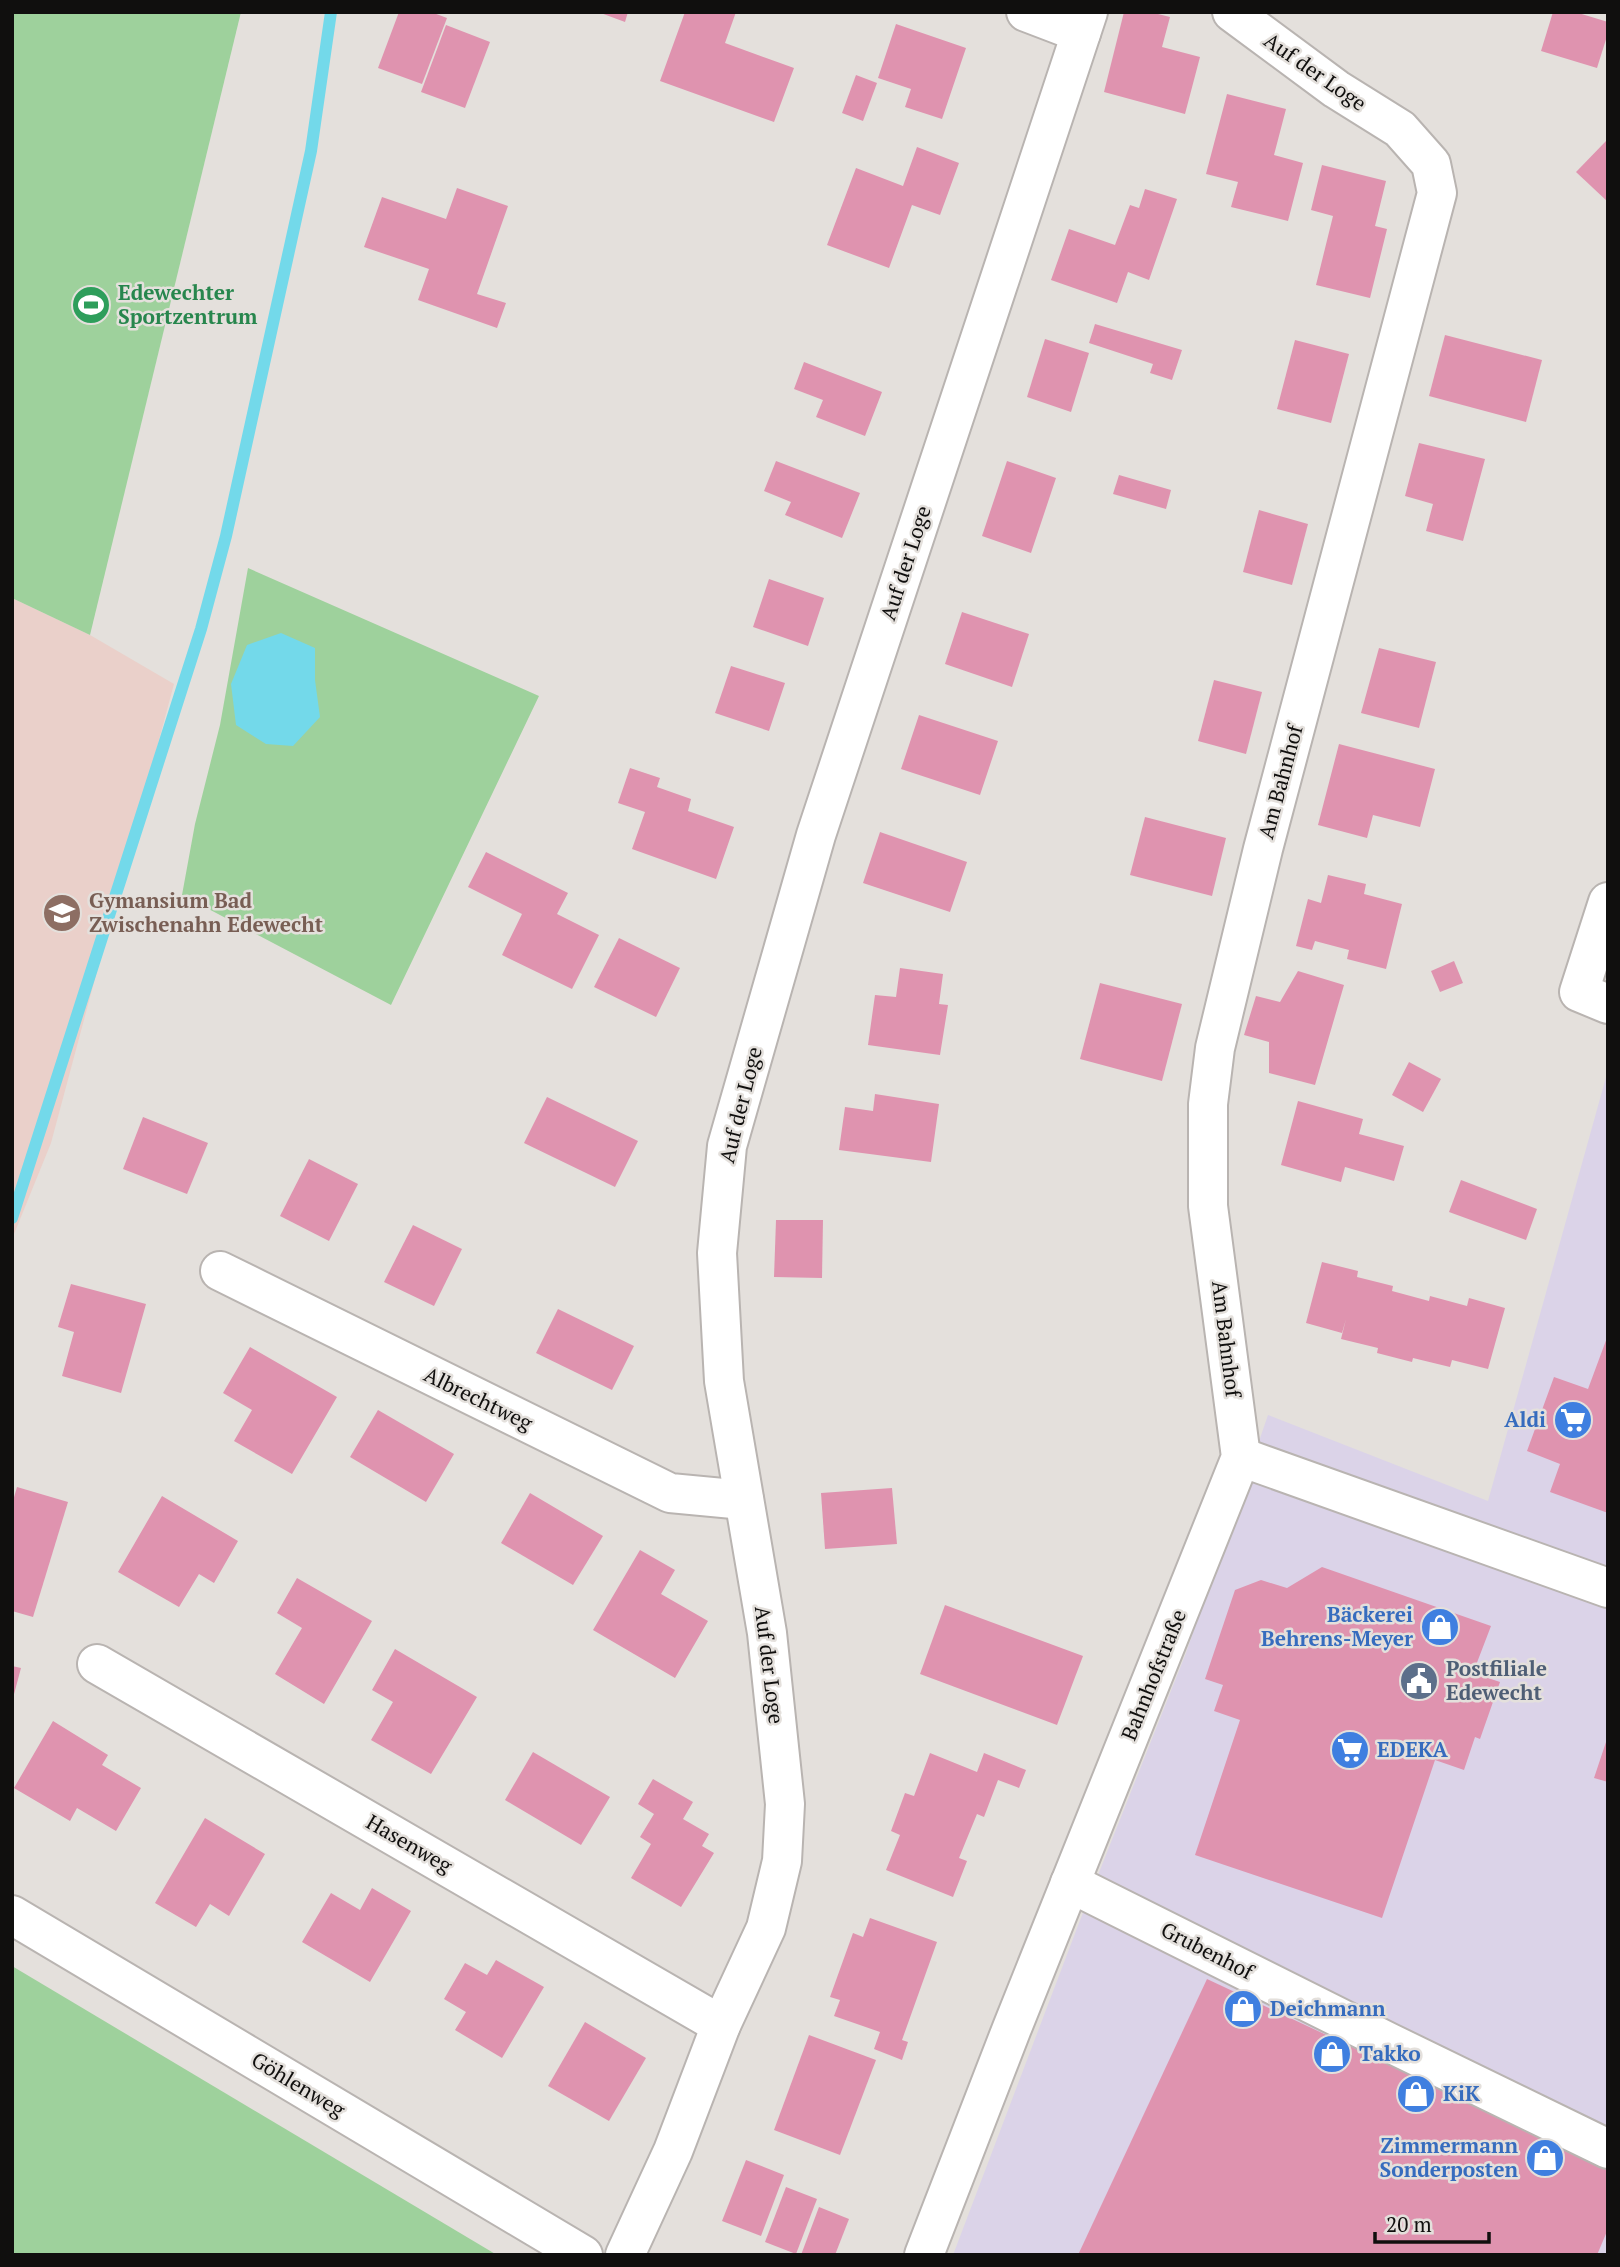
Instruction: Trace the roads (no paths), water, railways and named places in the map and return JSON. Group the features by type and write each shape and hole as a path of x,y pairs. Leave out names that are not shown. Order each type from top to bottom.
{"street":[{"path":"1026,12 1085,23"},
{"name":"Auf der Loge","path":"1232,12 1336,89 1400,130"},
{"name":"Auf der Loge","path":"625,2255 673,2151 721,2025 766,1928 782,1861 785,1804 767,1633 724,1381 717,1253 727,1146 816,835 1085,23"},
{"name":"Am Bahnhof","path":"1241,1457 1208,1206 1208,1104 1215,1048 1263,849 1437,192 1431,164 1400,130"},
{"path":"1608,902 1579,992 1608,1004"},
{"name":"Albrechtweg","path":"220,1270 670,1493 744,1500"},
{"path":"1241,1457 1608,1588"},
{"name":"Bahnhofstraße","path":"924,2255 1241,1457"},
{"name":"Hasenweg","path":"97,1664 721,2025"},
{"name":"Grubenhof","path":"1070,1882 1608,2149"},
{"name":"Göhlenweg","path":"12,1915 583,2255"}],"water":[{"path":"281,633 315,648 315,680 320,717 293,746 266,744 236,725 231,684 247,645"}],"waterway":[{"path":"12,1218 201,629 226,536 311,151 331,12"}],"place":[{"name":"Edewechter Sportzentrum","path":"91,305"},
{"name":"Gymansium Bad Zwischenahn Edewecht","path":"62,913"},
{"name":"Aldi","path":"1573,1420"},
{"name":"Bäckerei Behrens-Meyer","path":"1440,1627"},
{"name":"Postfiliale Edewecht","path":"1419,1681"},
{"name":"EDEKA","path":"1350,1750"},
{"name":"Deichmann","path":"1243,2009"},
{"name":"Takko","path":"1332,2054"},
{"name":"KiK","path":"1416,2094"},
{"name":"Zimmermann Sonderposten","path":"1545,2158"}]}
